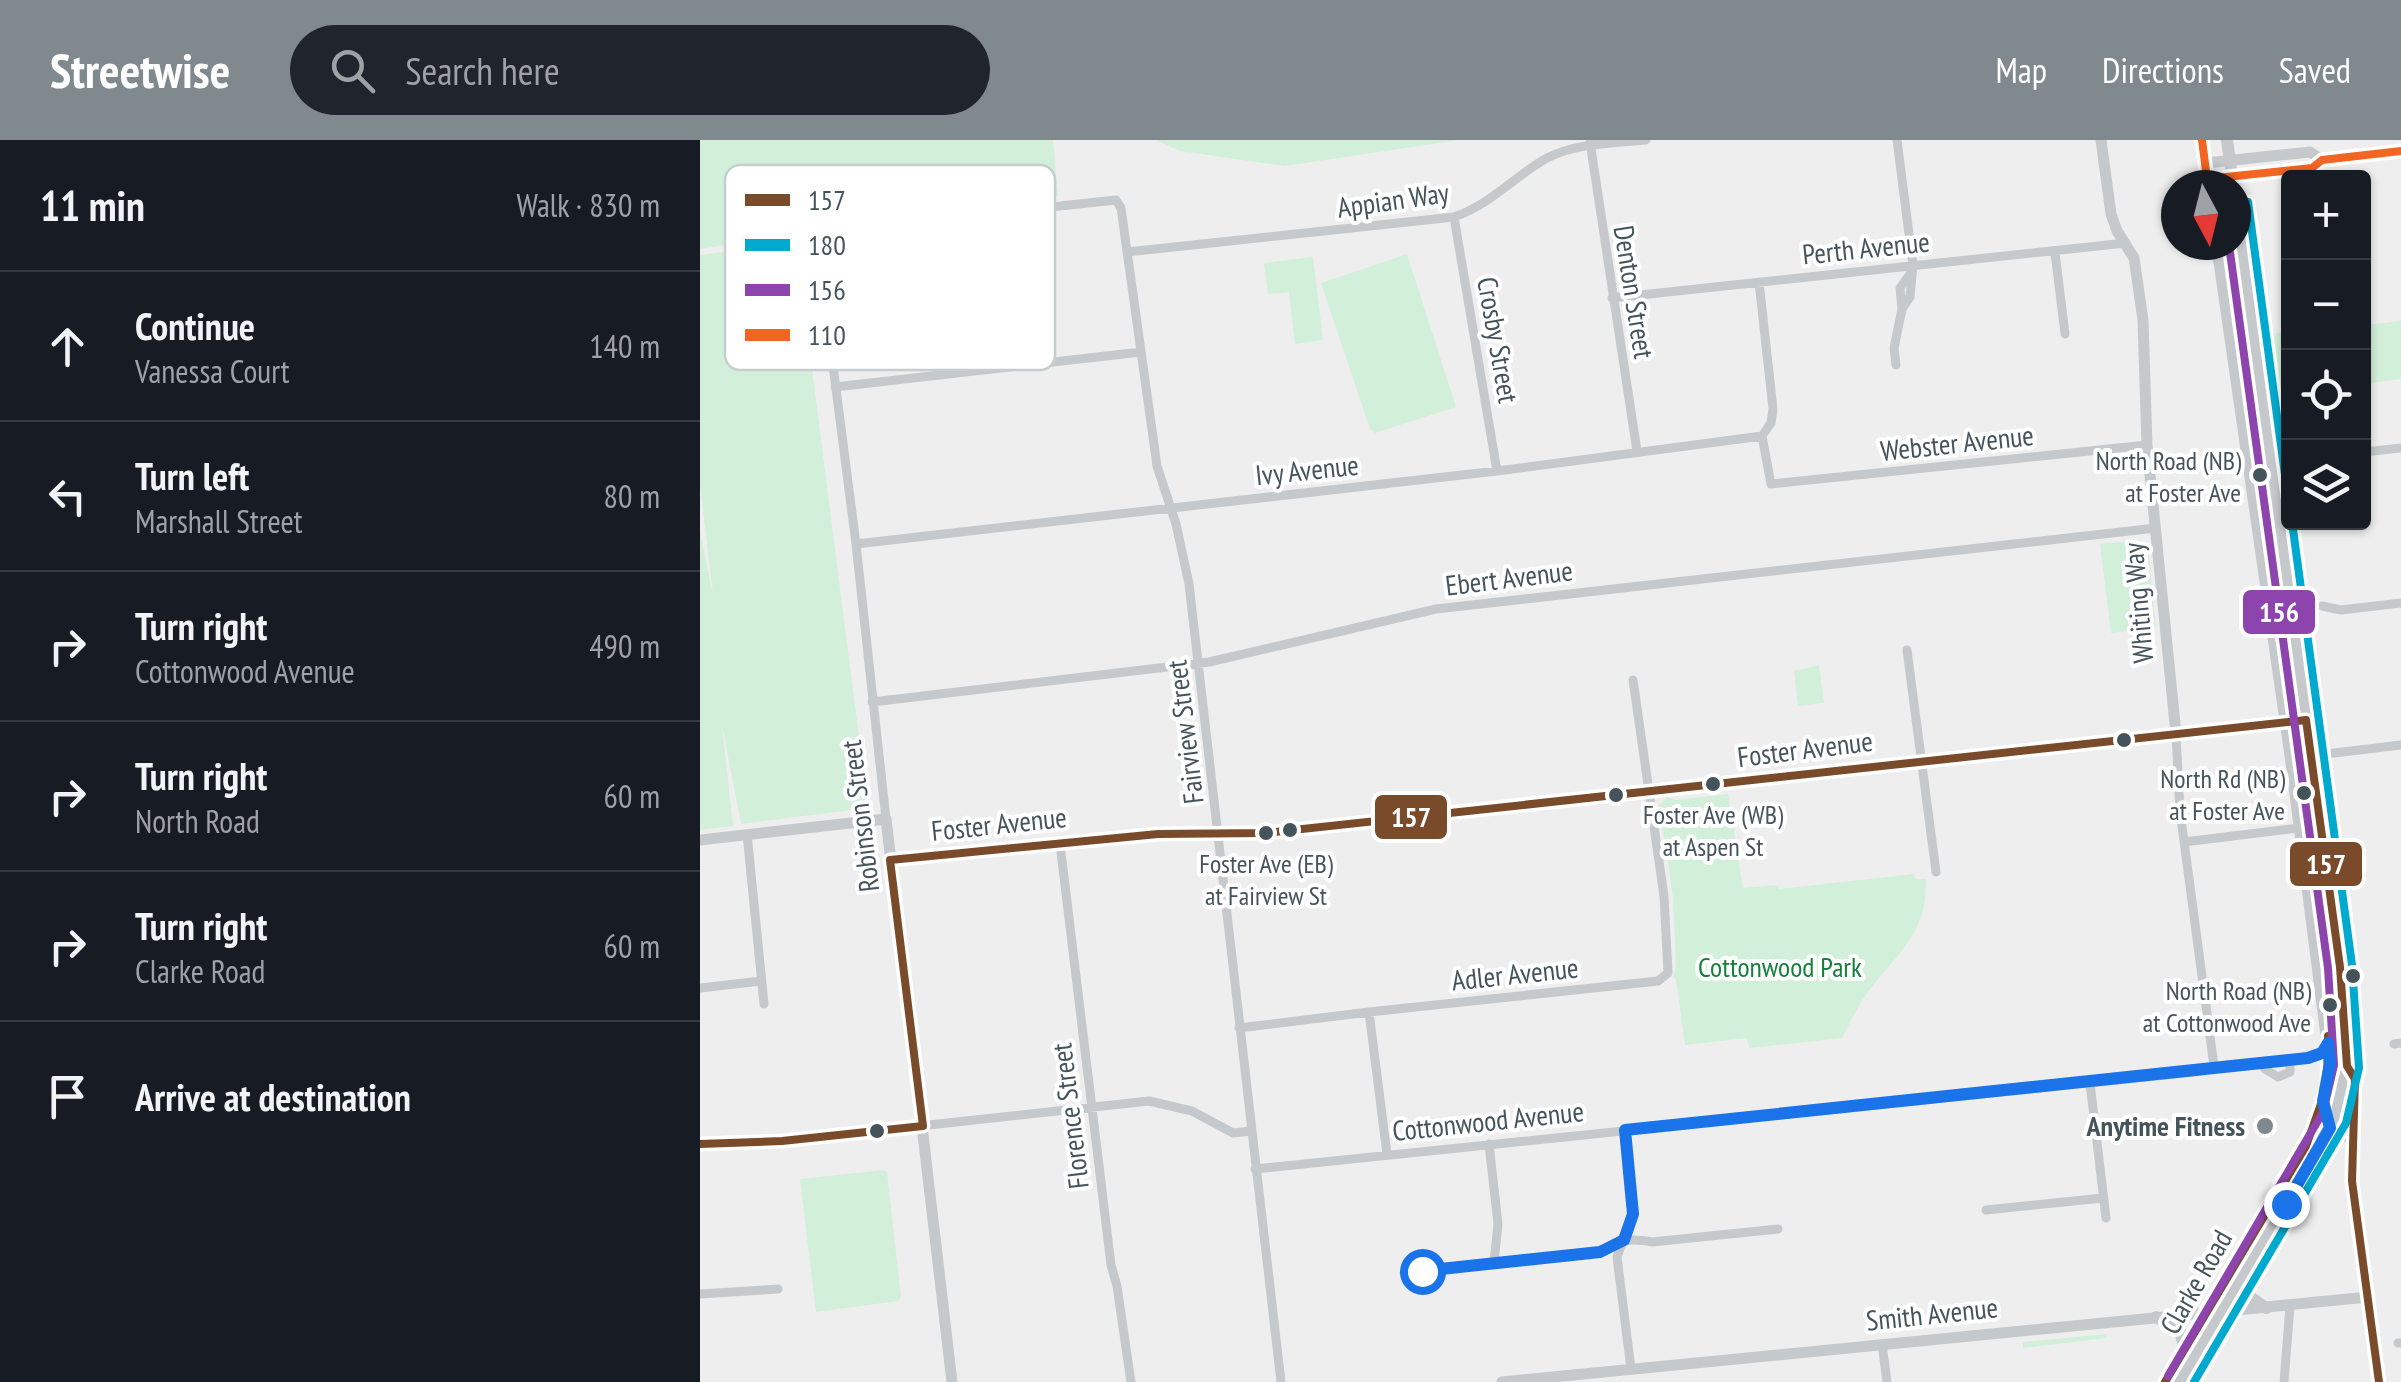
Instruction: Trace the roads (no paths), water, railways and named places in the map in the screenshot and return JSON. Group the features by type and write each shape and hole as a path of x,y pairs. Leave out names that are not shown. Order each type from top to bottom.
{"main road":[{"path":"2202,140 2207,170"},
{"path":"2227,140 2231,170"},
{"name":"Clarke Road","path":"2166,1382 2306,1146 2323,1101 2330,1063 2219,260"},
{"name":"Clarke Road","path":"2179,1382 2330,1128 2347,1066 2340,966 2244,260"},
{"path":"2236,1288 2266,1308"},
{"path":"2156,1317 2180,1331 2185,1351"}],"street":[{"name":"Appian Way","path":"1127,252 1454,217 1488,202 1547,158 1591,143 1646,140"},
{"path":"1896,140 1912,270 1900,288 1902,309 1894,348 1896,365"},
{"name":"Whiting Way","path":"2101,140 2112,214 2134,258 2143,320 2147,444 2184,842 2214,1066"},
{"name":"Denton Street","path":"1591,143 1636,451"},
{"path":"2251,177 2312,168 2322,160 2401,151"},
{"path":"2206,163 2310,152 2322,160"},
{"name":"Fairview Street","path":"1055,206 1118,202 1156,466 1186,569 1200,663 1281,1382"},
{"name":"Crosby Street","path":"1454,217 1497,471"},
{"name":"Perth Avenue","path":"1612,298 1912,270 2126,243"},
{"path":"2054,253 2065,334"},
{"path":"1759,282 1773,409 1771,423 1762,436"},
{"path":"1055,362 1140,352"},
{"name":"Robinson Street","path":"833,370 952,1382"},
{"path":"835,387 983,370"},
{"name":"Ivy Avenue","path":"856,544 1497,471 1762,436"},
{"name":"Webster Avenue","path":"1762,436 1772,484 2147,444"},
{"path":"2371,451 2401,448"},
{"name":"Ebert Avenue","path":"872,702 1200,663 1436,609 2156,528"},
{"path":"2322,606 2341,610 2401,603"},
{"path":"1907,650 1936,872"},
{"path":"1632,680 1649,792"},
{"name":"Foster Avenue","path":"890,860 1158,834 1282,832 2306,720"},
{"path":"2326,754 2401,745"},
{"name":"Adler Avenue","path":"1239,1028 1658,981 1665,977 1669,969 1664,896 1649,792"},
{"path":"700,840 886,819"},
{"path":"2184,842 2299,828"},
{"path":"746,834 764,1004"},
{"name":"Florence Street","path":"1060,844 1111,1265 1131,1382"},
{"path":"700,988 761,981"},
{"path":"1370,1012 1387,1154"},
{"name":"Cottonwood Avenue","path":"1255,1169 2290,1060 2318,1056 2328,1043"},
{"name":"Cottonwood Avenue","path":"2265,1062 2265,1070 2278,1077 2290,1072 2290,1060"},
{"path":"2347,1066 2355,1079 2355,1135 2351,1140 2354,1196 2378,1382"},
{"path":"2090,1083 2106,1218"},
{"path":"700,1144 782,1141 1149,1101 1192,1110 1226,1131 1251,1131"},
{"path":"2323,1101 2330,1128 2351,1140"},
{"path":"1625,1130 1633,1214 1617,1257 1631,1369"},
{"path":"1489,1144 1498,1224 1494,1263"},
{"path":"1986,1210 2103,1198"},
{"path":"1404,1272 1605,1251 1624,1240 1652,1242 1778,1229"},
{"path":"700,1294 778,1289"},
{"name":"Smith Avenue","path":"1502,1382 2368,1298"},
{"path":"2284,1382 2290,1306"},
{"path":"1882,1344 1887,1382"}],"place":[{"name":"North Road (NB) at Foster Ave","path":"2260,475"},
{"name":"Foster Ave (WB) at Aspen St","path":"1713,784"},
{"name":"North Rd (NB) at Foster Ave","path":"2304,793"},
{"name":"Foster Ave (EB) at Fairview St","path":"1266,833"},
{"name":"North Road (NB) at Cottonwood Ave","path":"2330,1005"},
{"name":"Anytime Fitness","path":"2265,1126"}],"park label":[{"name":"Cottonwood Park","path":"1780,967"}]}
